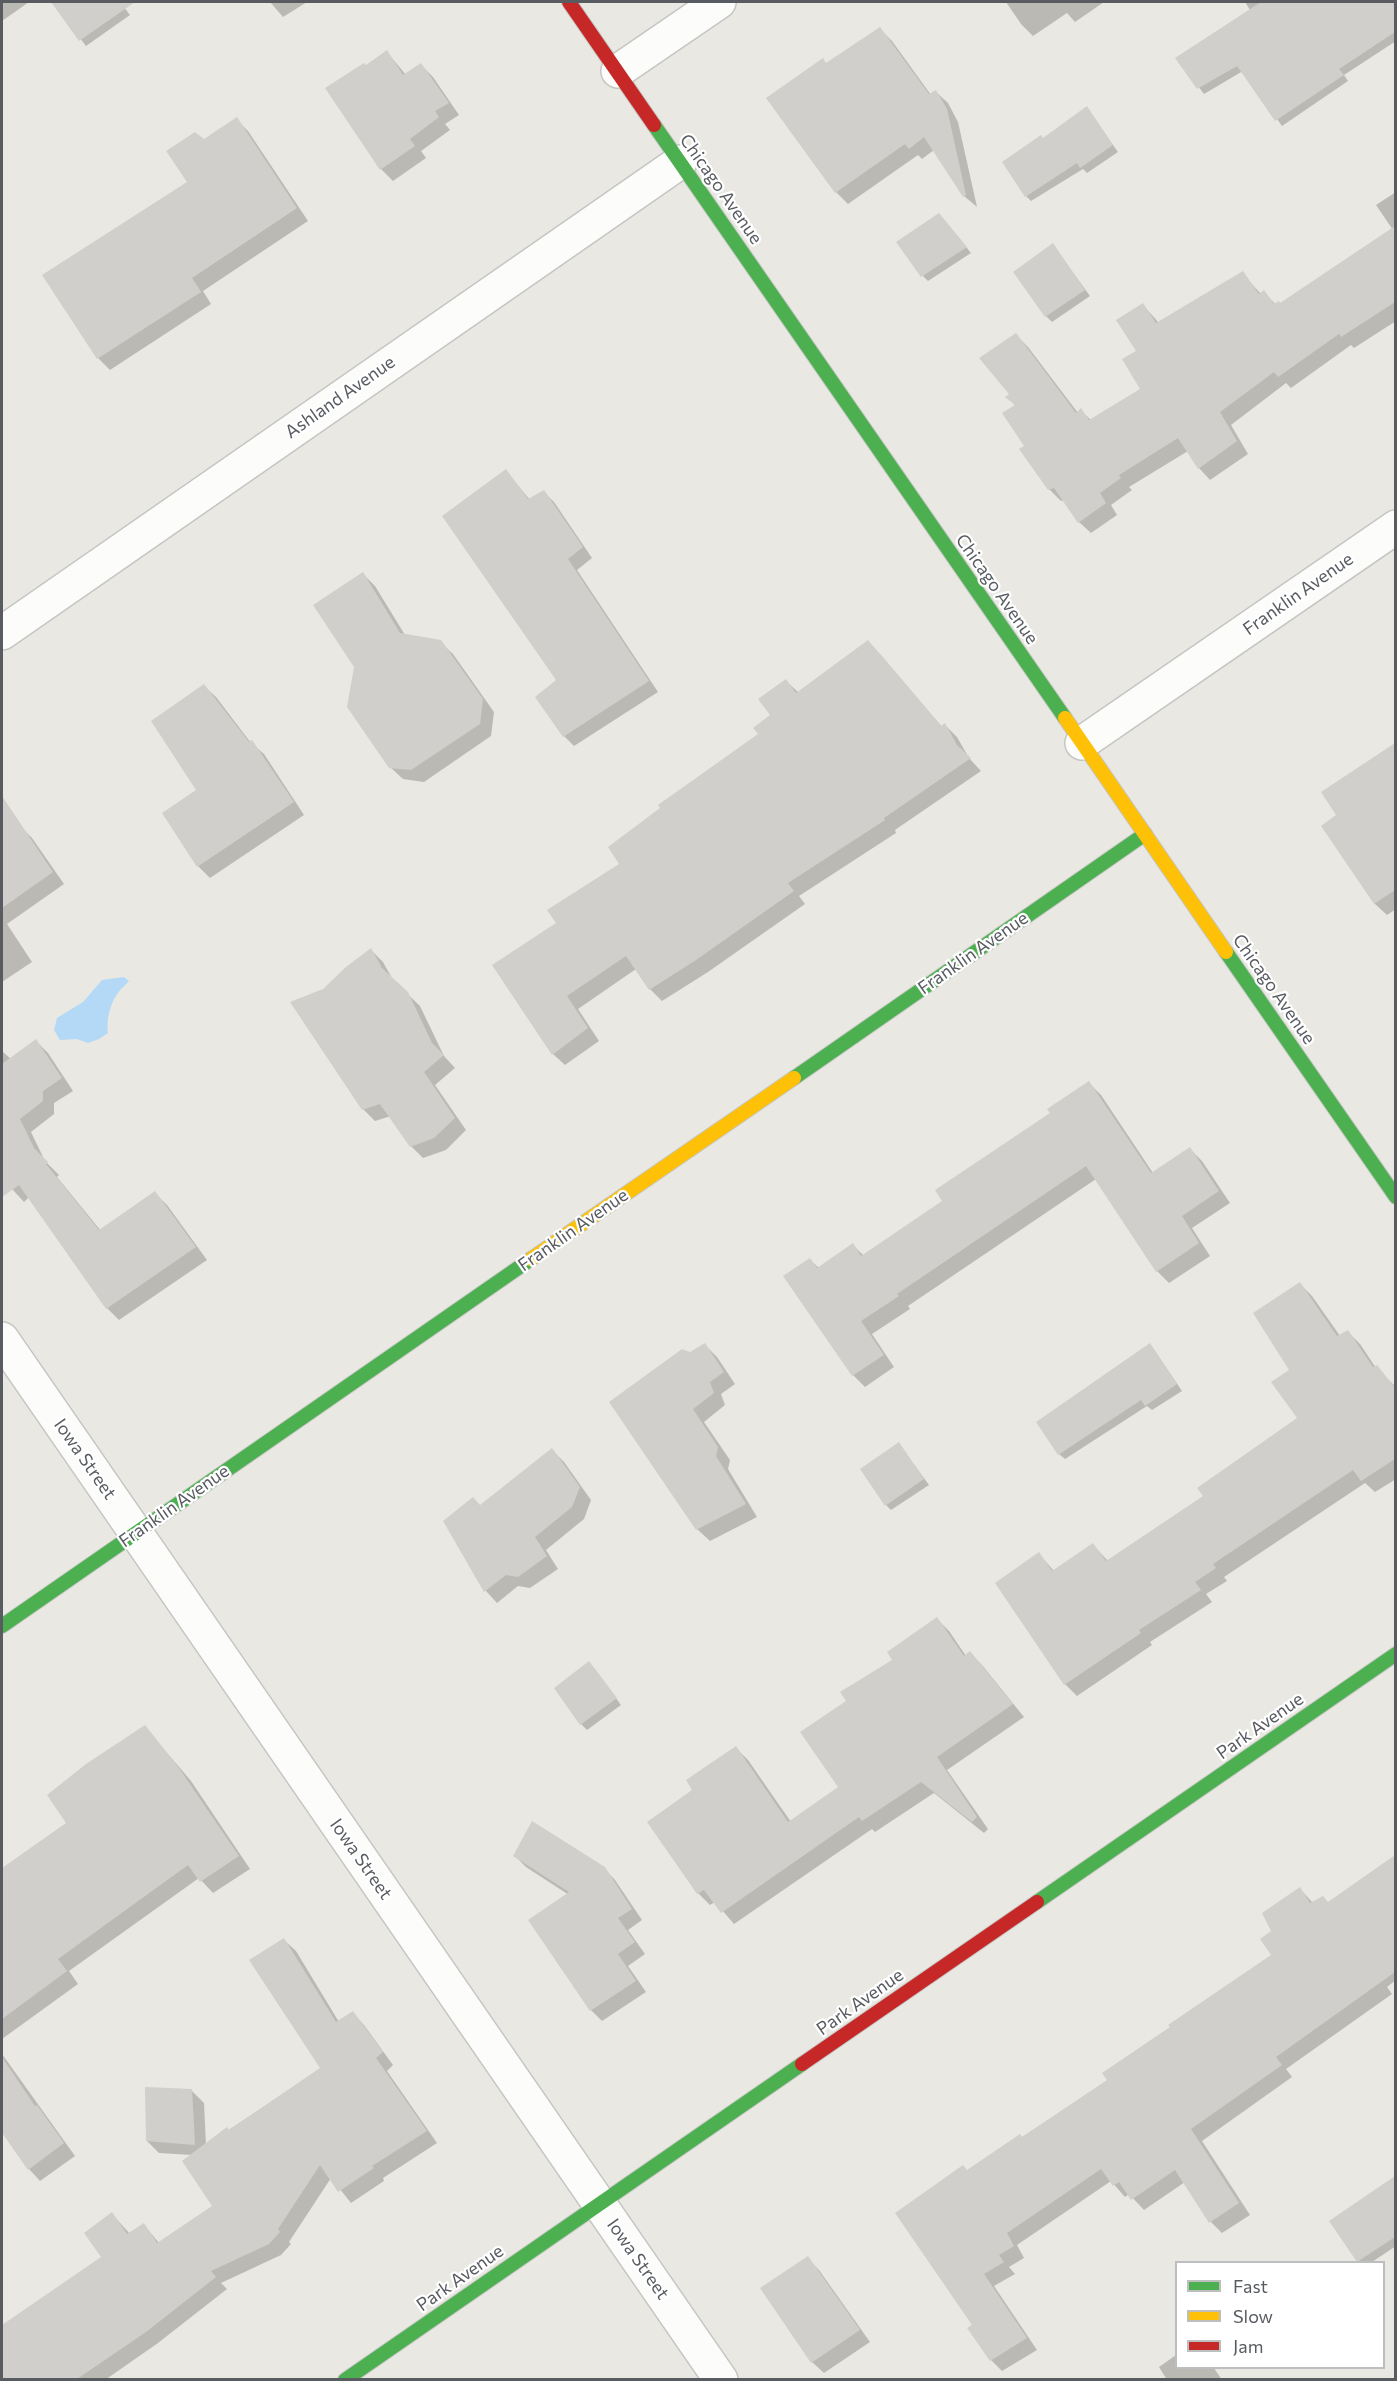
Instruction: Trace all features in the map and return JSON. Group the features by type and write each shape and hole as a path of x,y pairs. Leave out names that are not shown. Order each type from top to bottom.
{"street":[{"name":"Chicago Avenue","path":"569,2 1395,1197"},
{"path":"618,71 719,2"},
{"name":"Ashland Avenue","path":"2,633 680,162"},
{"name":"Franklin Avenue","path":"1082,743 1395,527"},
{"name":"Franklin Avenue","path":"2,1626 1145,834"},
{"name":"Iowa Street","path":"2,1339 721,2379"},
{"name":"Park Avenue","path":"345,2379 1395,1654"}],"water":[{"path":"124,977 129,981 119,991 113,1002 108,1018 108,1033 88,1043 77,1039 60,1040 54,1030 57,1018 83,1002 102,980"}],"building":[{"path":"51,2 135,2 79,41"},
{"path":"1261,2 1395,2 1395,32 1339,69 1344,75 1275,121 1237,66 1197,89 1175,58"},
{"path":"880,27 929,94 936,90 947,109 966,195 963,197 924,137 909,149 905,144 835,193 766,98 823,58 826,63"},
{"path":"387,50 403,75 421,63 449,103 435,111 439,117 410,139 415,146 380,170 325,88 364,63 366,65"},
{"path":"1087,106 1113,145 1080,168 1077,163 1025,197 1002,162 1041,135 1043,138"},
{"path":"237,117 297,208 192,278 201,292 97,359 42,275 187,182 166,151 195,132 204,139"},
{"path":"939,213 967,247 921,277 896,242"},
{"path":"1395,226 1395,302 1341,337 1339,334 1278,377 1274,372 1220,412 1237,441 1198,469 1178,438 1119,475 1121,478 1100,493 1106,503 1078,523 1054,488 1048,490 1019,449 1024,446 1002,413 1015,405 1005,397 1009,394 979,358 1016,333 1076,413 1081,408 1089,420 1140,389 1122,359 1136,351 1116,320 1143,303 1156,323 1243,271 1259,294 1264,290 1274,304 1279,301 1280,303"},
{"path":"1053,243 1085,290 1045,317 1013,272"},
{"path":"506,469 528,499 544,490 583,547 568,559 649,681 563,737 535,697 556,680 442,516"},
{"path":"363,572 400,633 441,640 483,699 480,724 411,770 389,768 347,707 354,667 313,605"},
{"path":"868,640 941,726 945,723 957,745 971,758 884,818 885,820 788,883 794,891 649,990 626,956 567,996 588,1028 552,1055 492,965 556,923 547,910 619,864 608,847 660,808 658,805 758,734 753,728 770,715 758,699 786,679 796,693"},
{"path":"204,684 249,742 252,740 294,802 197,867 162,813 196,790 151,721"},
{"path":"1395,743 1395,890 1374,904 1321,826 1336,815 1321,792"},
{"path":"2,796 53,872 2,908"},
{"path":"371,948 382,968 408,992 432,1043 444,1055 424,1072 455,1118 434,1138 410,1147 380,1104 362,1110 290,1002 323,989"},
{"path":"36,1039 62,1078 43,1091 43,1101 20,1119 34,1148 48,1162 46,1164 99,1230 155,1191 196,1247 106,1309 19,1185 2,1197 2,1064"},
{"path":"1089,1081 1151,1173 1190,1147 1219,1191 1182,1216 1199,1243 1156,1272 1086,1166 897,1294 899,1296 861,1321 884,1355 852,1376 783,1276 810,1258 817,1268 853,1243 861,1256 942,1201 935,1190 1050,1113 1047,1109"},
{"path":"1300,1282 1337,1336 1348,1330 1373,1367 1377,1365 1395,1388 1395,1459 1361,1481 1353,1470 1213,1564 1216,1568 1195,1582 1201,1590 1139,1630 1141,1633 1064,1685 995,1583 1039,1552 1052,1571 1093,1543 1106,1561 1203,1496 1197,1488 1297,1418 1271,1382 1289,1370 1253,1313"},
{"path":"705,1343 724,1372 710,1382 714,1393 693,1409 718,1447 716,1456 746,1504 696,1530 609,1402 682,1349 690,1352"},
{"path":"1150,1343 1177,1384 1145,1406 1141,1400 1058,1455 1036,1422"},
{"path":"899,1442 924,1479 885,1506 860,1469"},
{"path":"552,1448 580,1487 572,1507 535,1537 547,1556 518,1577 506,1575 484,1592 443,1521 473,1497 480,1505"},
{"path":"937,1617 964,1656 970,1651 1013,1704 937,1757 977,1817 972,1822 921,1782 862,1821 859,1817 721,1913 704,1890 697,1894 647,1822 692,1790 686,1780 736,1746 788,1822 838,1787 800,1732 846,1701 840,1692 892,1660 887,1652"},
{"path":"589,1661 617,1698 580,1725 554,1688"},
{"path":"145,1725 179,1768 239,1856 200,1882 188,1865 58,1959 67,1971 2,2019 2,1868 66,1823 47,1795 86,1764"},
{"path":"532,1821 605,1867 632,1909 618,1918 635,1942 618,1954 636,1981 590,2011 528,1920 569,1892 513,1856"},
{"path":"1395,1855 1395,1972 1276,2057 1282,2065 1191,2129 1239,2203 1209,2223 1175,2170 1131,2200 1119,2182 1113,2186 1101,2169 1007,2233 1014,2246 999,2255 1004,2262 984,2274 1027,2338 990,2361 967,2328 972,2325 895,2213 963,2165 967,2170 1020,2134 1022,2137 1107,2080 1102,2073 1271,1955 1260,1939 1271,1931 1262,1913 1300,1887 1310,1903 1323,1896 1328,1902"},
{"path":"284,1938 336,2022 353,2011 383,2052 376,2058 427,2131 372,2166 374,2168 338,2192 320,2165 278,2229 280,2232 269,2244 211,2271 216,2277 146,2332 77,2379 2,2379 2,2325 101,2257 84,2233 112,2212 127,2234 144,2223 157,2243 212,2206 182,2161 227,2127 229,2130 320,2068 249,1960"},
{"path":"2,2057 35,2106 37,2105 64,2143 28,2170 2,2133"},
{"path":"145,2087 192,2089 195,2145 146,2141"},
{"path":"1395,2176 1395,2237 1356,2261 1329,2221"},
{"path":"808,2256 860,2330 811,2363 760,2288"}],"traffic: fast":[{"path":"654,125 1065,718"},
{"path":"794,1078 1145,834"},
{"path":"1226,952 1396,1197"},
{"path":"2,1626 531,1259"},
{"path":"1037,1902 1396,1654"},
{"path":"345,2380 802,2064"}],"traffic: slow":[{"path":"1065,718 1226,952"},
{"path":"531,1259 794,1078"}],"traffic: jam":[{"path":"569,2 654,125"},
{"path":"802,2064 1037,1902"}]}
